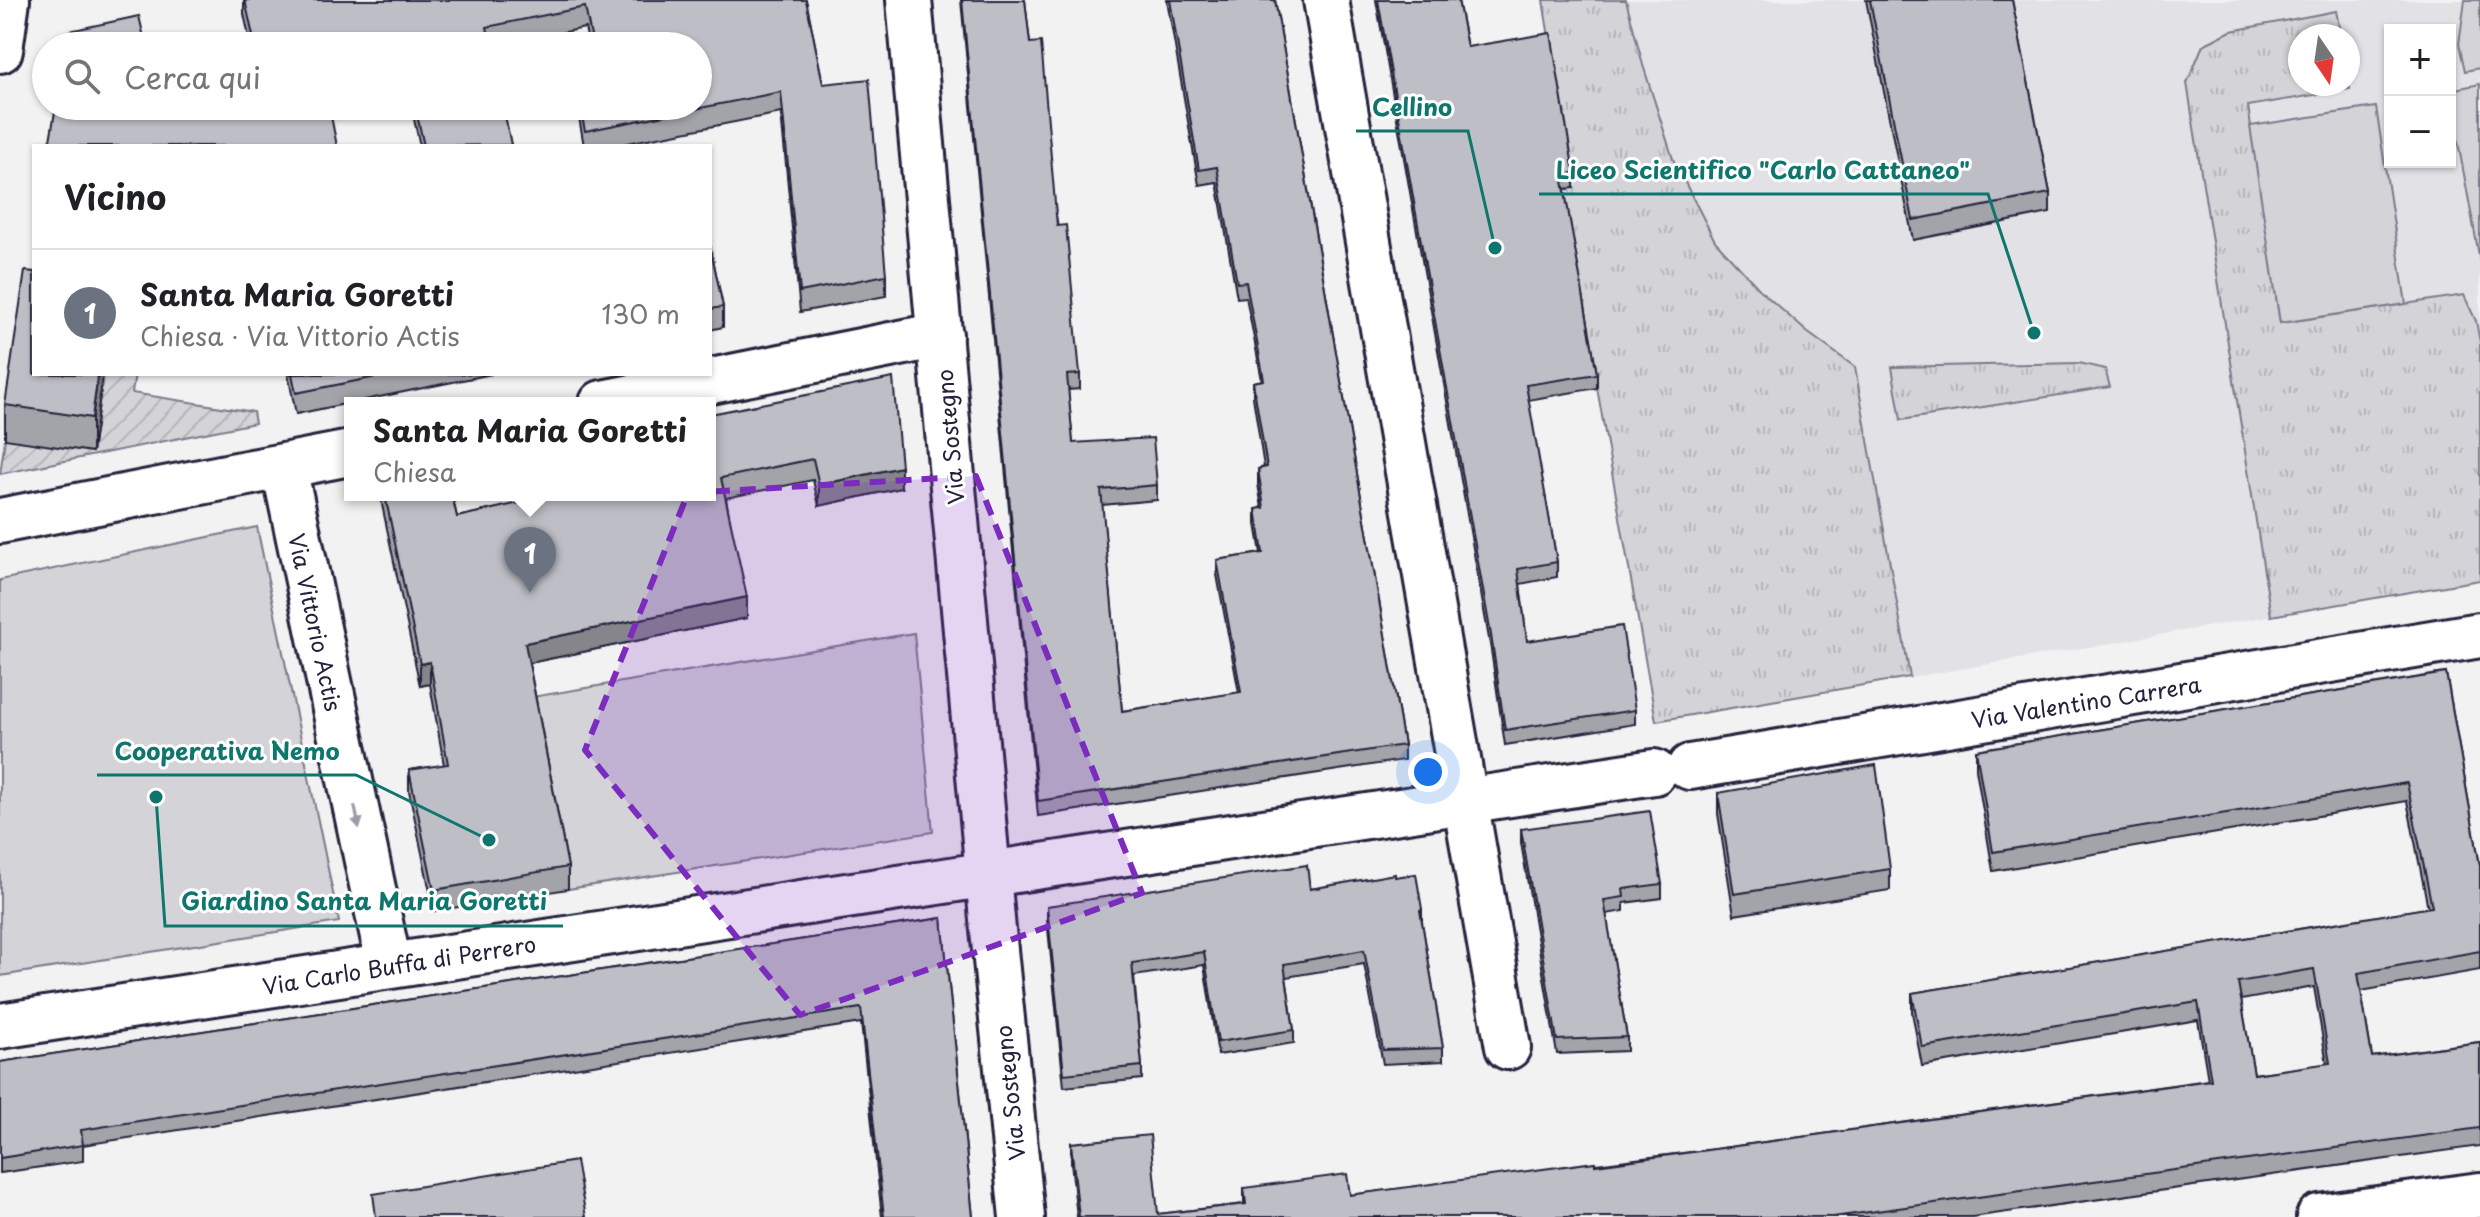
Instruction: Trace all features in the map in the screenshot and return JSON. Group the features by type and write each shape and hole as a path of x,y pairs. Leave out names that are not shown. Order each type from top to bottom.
{"street":[{"name":"Via Sostegno","path":"909,0 1022,1217"},
{"path":"1326,0 1508,1047"},
{"path":"0,50 12,3"},
{"path":"632,397 940,335"},
{"path":"0,521 344,454"},
{"name":"Via Vittorio Actis","path":"284,467 389,965"},
{"name":"Via Valentino Carrera","path":"1464,800 1672,769 2480,636"},
{"path":"988,874 1464,800"},
{"name":"Via Carlo Buffa di Perrero","path":"0,1026 988,874"},
{"path":"2319,1217 2480,1195"}],"highlighted area":[{"path":"976,476 1142,893 800,1015 585,750 688,493"}],"shaded area":[{"path":"1543,0 2480,0 2480,580 1656,721"}],"green space":[{"path":"1543,0 1626,0 1673,159 1715,241 1762,292 1807,332 1855,367 1910,677 1656,721 1562,190 1573,188"},
{"path":"2465,0 2480,0 2480,68 2465,71 2459,44"},
{"path":"2336,11 2339,24 2288,24 2288,96 2308,96 2248,106 2280,323 2464,295 2476,321 2480,342 2480,580 2271,616 2187,83 2203,45 2231,31"},
{"path":"2480,84 2480,261 2456,131 2456,89"},
{"path":"2376,107 2406,304 2280,323 2250,126"},
{"path":"2079,363 2105,369 2110,387 1901,420 1892,367"},
{"path":"100,376 135,376 132,393 253,412 255,423 0,474 5,439"},
{"path":"257,527 339,922 0,976 0,580"},
{"path":"914,633 933,832 568,889 532,697"}],"building":[{"path":"245,0 806,0 823,84 869,79 886,275 800,292 781,92 712,106 712,32 590,32 585,7 487,27 488,32 252,32"},
{"path":"962,0 1025,0 1030,43 1041,42 1057,226 1066,225 1080,374 1067,375 1073,443 1153,438 1157,485 1101,490 1122,711 1241,692 1217,560 1263,553 1256,509 1264,508 1258,469 1267,467 1253,382 1264,380 1246,282 1237,283 1217,167 1199,170 1170,0 1275,0 1404,745 1038,801"},
{"path":"1378,0 1458,0 1467,47 1551,33 1574,173 1562,175 1597,374 1526,385 1557,562 1518,569 1527,641 1622,626 1635,710 1505,730 1491,635"},
{"path":"1870,0 2012,0 2050,193 1913,220"},
{"path":"139,16 143,32 69,32"},
{"path":"54,120 332,120 337,144 49,144"},
{"path":"418,120 506,120 511,144 424,144"},
{"path":"583,120 640,120 585,131"},
{"path":"712,255 723,307 712,309"},
{"path":"25,271 32,272 32,376 98,376 92,418 5,405"},
{"path":"292,376 381,376 296,393"},
{"path":"893,378 901,467 819,485 813,459 721,478 747,597 525,643 568,867 434,890 409,770 448,764 430,662 420,664 386,501 453,501 457,517 528,501 716,501 716,413"},
{"path":"2446,673 2480,866 2480,951 2358,973 2372,1057 2480,1042 2480,1128 1833,1217 1079,1217 1071,1143 1150,1135 1158,1214 1246,1204 1244,1188 1347,1174 1350,1195 1595,1162 1595,1165 2211,1080 2198,1002 1922,1047 1912,993 2432,907 2407,783 1993,852 1976,750","holes":["2314,969 2330,1063 2254,1074 2238,982"]},
{"path":"1876,765 1890,869 1734,894 1718,793"},
{"path":"1650,811 1662,884 1623,889 1624,897 1604,900 1627,1037 1557,1040 1521,829"},
{"path":"1307,865 1310,889 1395,874 1395,877 1416,874 1443,1048 1383,1050 1364,950 1284,964 1294,1030 1218,1042 1204,952 1132,963 1142,1066 1064,1074 1047,906"},
{"path":"942,918 973,1217 884,1217 861,1008 81,1130 83,1145 0,1158 0,1062"},
{"path":"576,1161 586,1217 376,1217 373,1194"}],"place":[{"name":"Cellino","path":"1495,248"},
{"name":"Liceo Scientifico \"Carlo Cattaneo\"","path":"2034,333"},
{"name":"Santa Maria Goretti","path":"530,593"},
{"name":"Giardino Santa Maria Goretti","path":"156,797"},
{"name":"Cooperativa Nemo","path":"489,840"}]}
